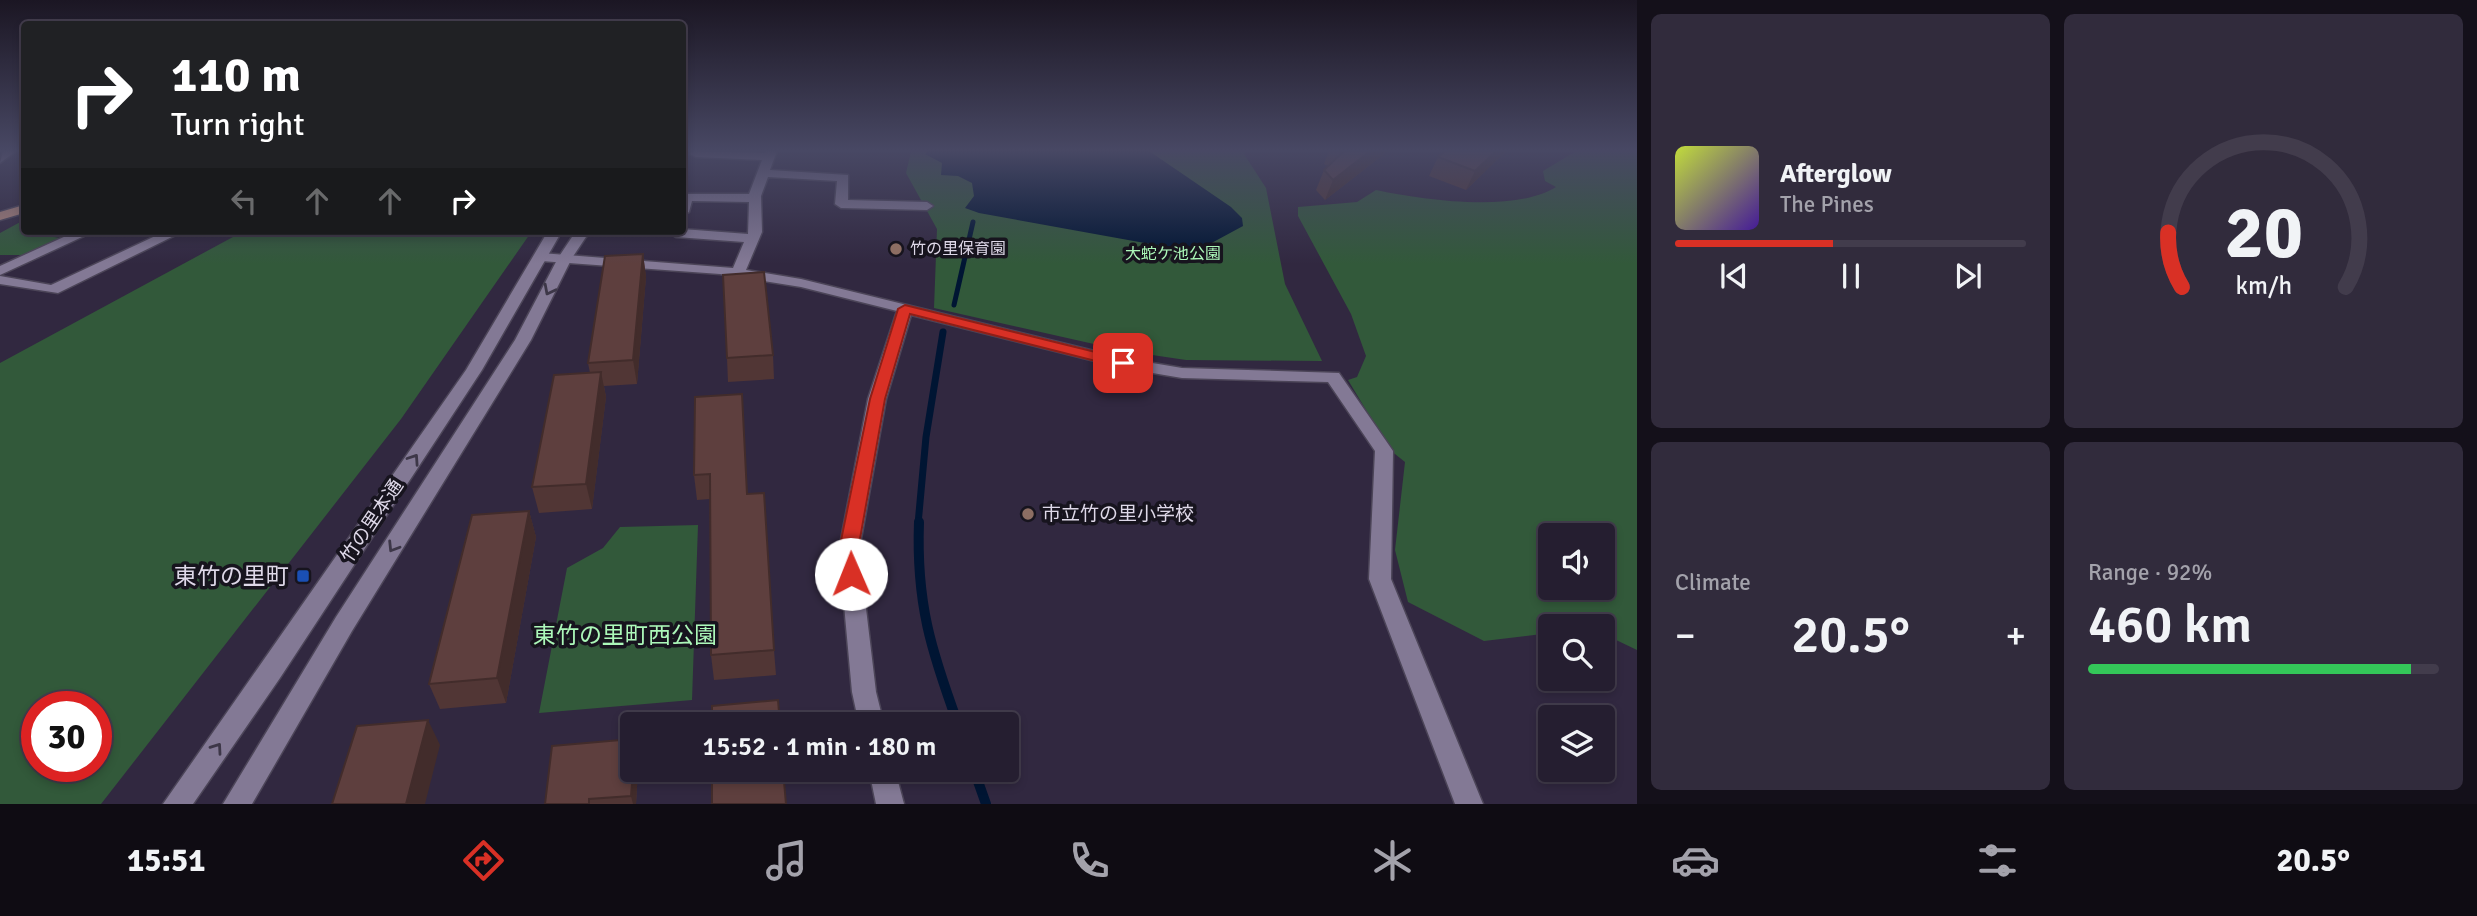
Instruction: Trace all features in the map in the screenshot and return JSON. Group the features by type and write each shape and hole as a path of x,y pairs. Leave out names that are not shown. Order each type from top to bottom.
{"main road":[{"path":"0,216 21,210"}],"street":[{"path":"738,273 753,237 758,189"},
{"path":"843,189 841,204 927,206"},
{"path":"686,200 687,197 755,198"},
{"path":"686,234 753,237"},
{"path":"0,271 79,235"},
{"path":"0,279 53,290 169,235"},
{"name":"竹の里本通","path":"177,804 272,671 474,370 553,235"},
{"name":"竹の里本通","path":"237,804 344,624 511,360 565,258 580,235"},
{"path":"541,257 738,273 801,283 1147,367 1182,373 1333,377 1384,451 1380,579 1469,804"},
{"path":"868,712 849,550 877,399 905,309"},
{"path":"885,782 890,804"}],"green space":[{"name":"大蛇ケ池公園","path":"915,189 1266,189 1285,284 1322,361 1186,360 1125,351 934,308 937,229"},
{"path":"1553,189 1637,189 1637,650 1615,639 1615,614 1538,614 1538,634 1484,641 1408,602 1395,550 1405,462 1390,450 1348,380 1357,377 1366,356 1351,314 1298,216 1298,207 1357,202 1376,190 1468,202 1517,200"},
{"path":"21,222 21,235 68,239 30,255 0,255 0,233"},
{"path":"237,235 529,235 401,419 101,804 0,804 0,363"},
{"name":"東竹の里町西公園","path":"698,525 692,700 539,713 567,568 603,548 620,527"}],"water":[{"path":"973,189 1204,189 1231,207 1242,218 1243,226 1206,246 1189,251 979,213 965,208 974,196"}],"building":[{"path":"643,254 633,360 588,363 605,256"},
{"path":"764,272 773,355 727,358 723,275"},
{"path":"601,372 586,484 532,487 554,375"},
{"path":"742,394 747,494 764,493 774,650 711,655 710,474 694,475 695,397"},
{"path":"529,511 497,678 429,684 472,515"},
{"path":"778,700 779,712 712,712 712,706"},
{"path":"428,720 406,804 332,804 357,726"},
{"path":"620,740 620,782 632,782 631,796 589,799 589,804 545,804 552,746"},
{"path":"712,782 784,782 786,804 712,804"}],"waterway":[{"path":"954,305 973,222"},
{"path":"918,524 926,437 943,332"},
{"path":"919,522 920,577 927,626 954,712"},
{"path":"978,782 986,804"}],"place":[{"name":"竹の里保育園","path":"896,249"},
{"name":"市立竹の里小学校","path":"1028,514"},
{"name":"東竹の里町","path":"303,576"}],"route":[{"path":"851,574 849,550 877,399 905,309 1123,363"}]}
